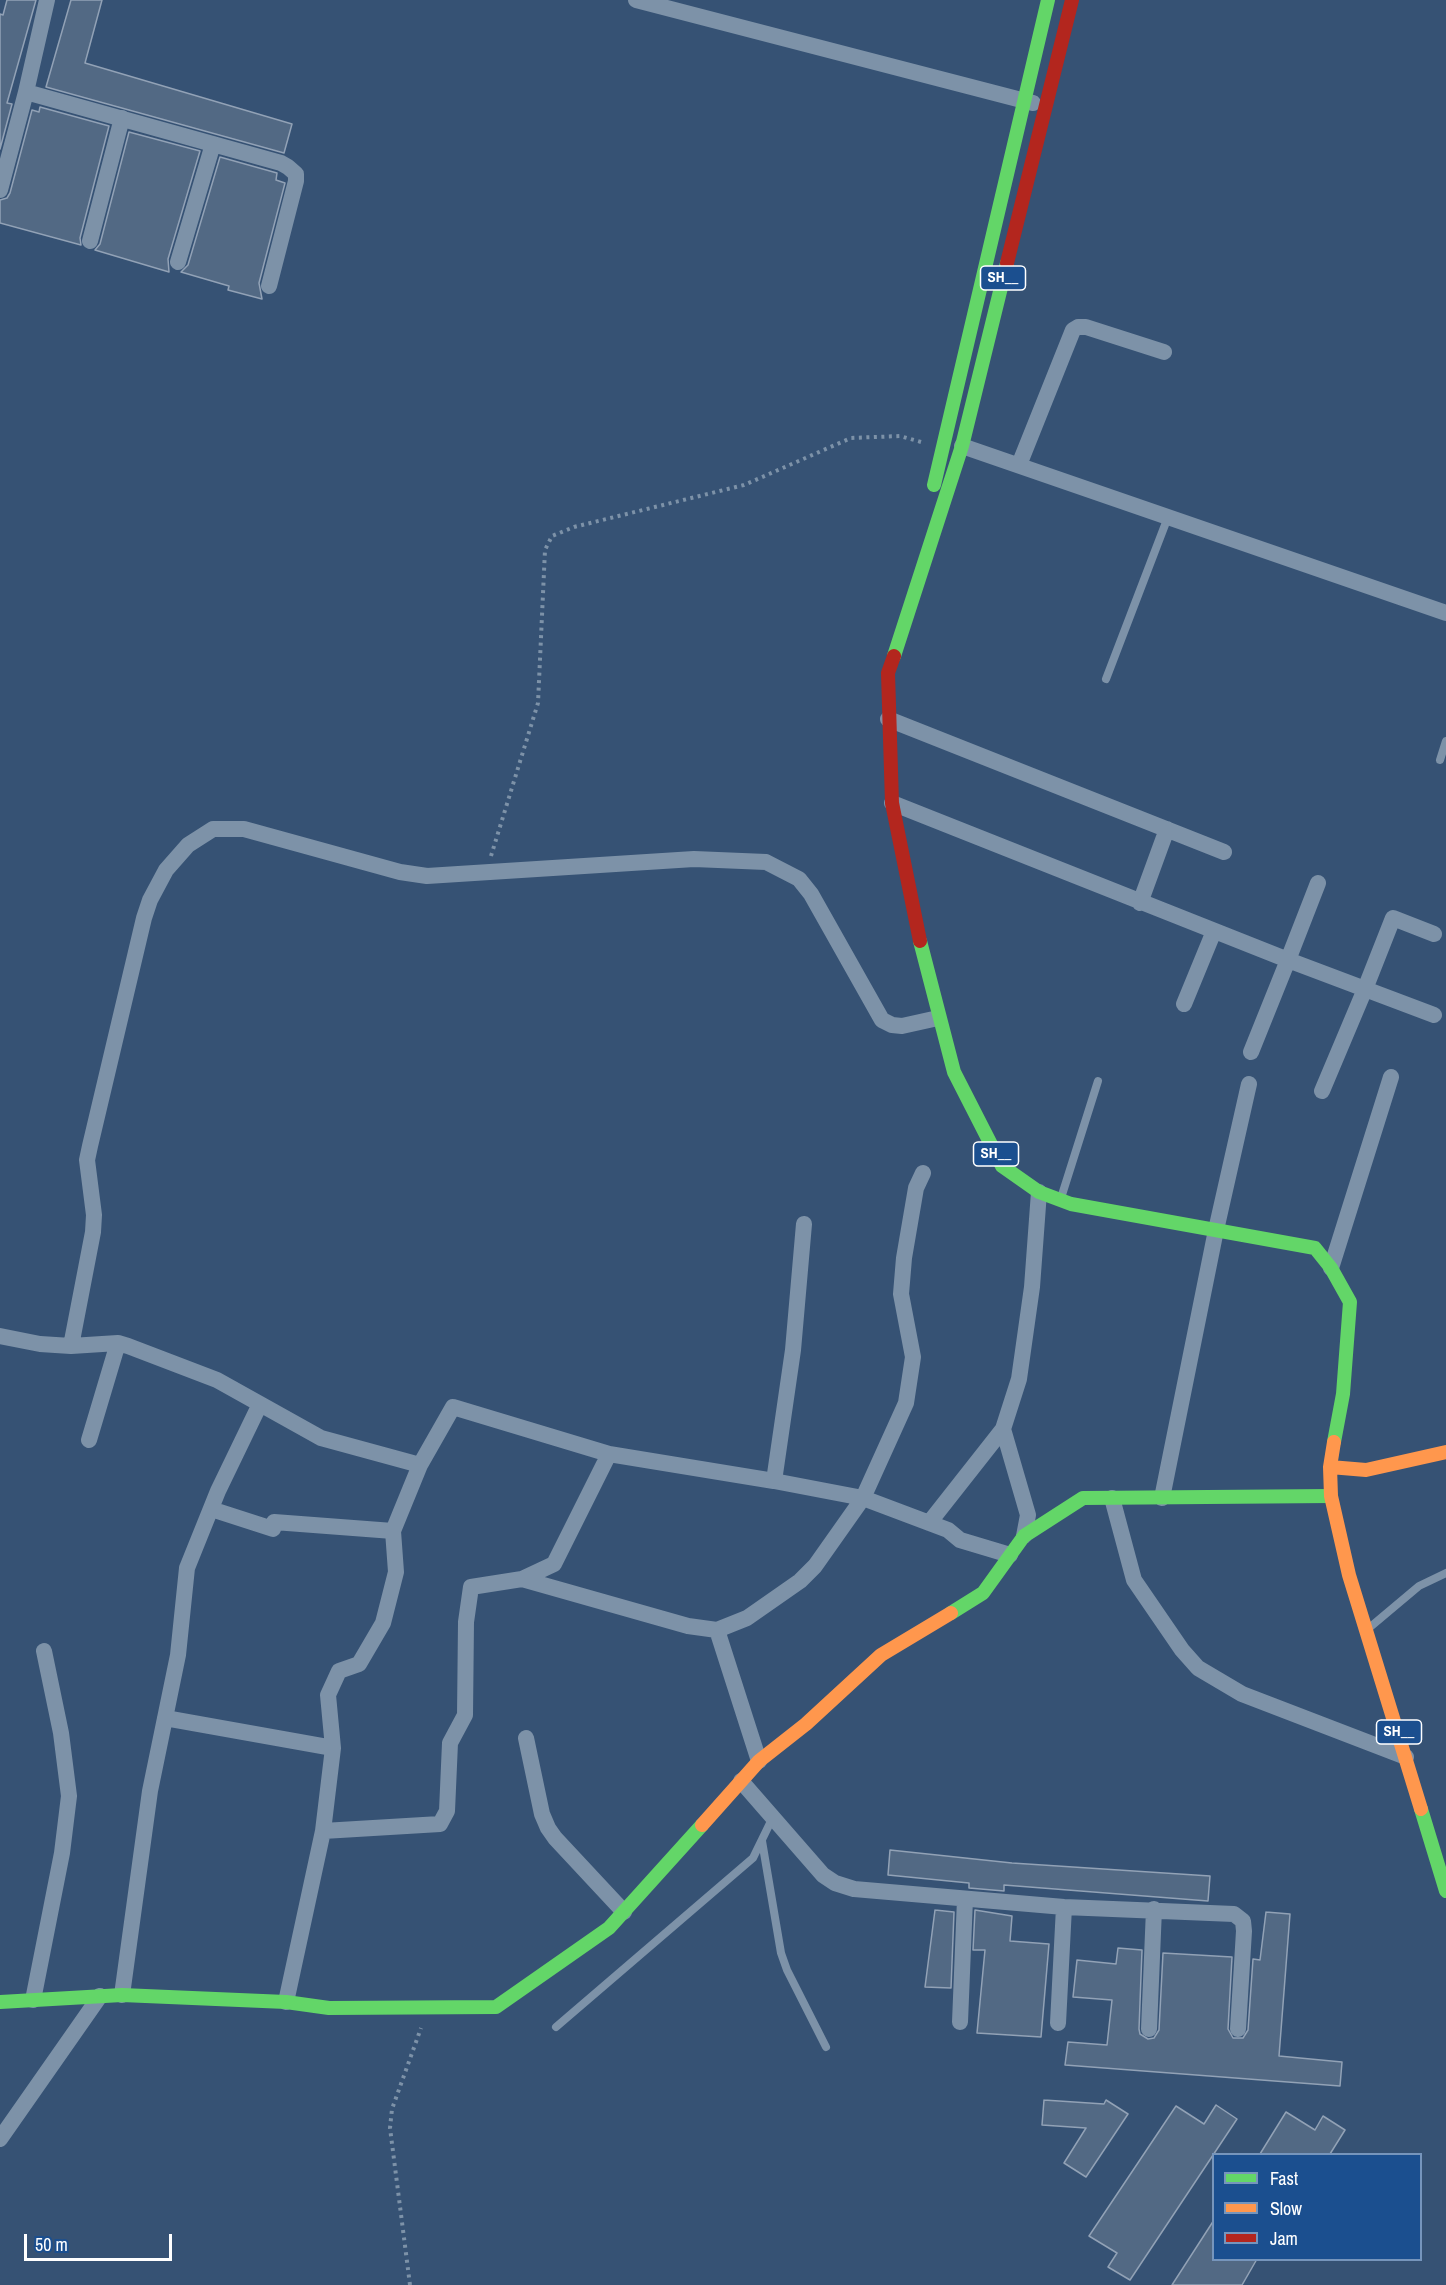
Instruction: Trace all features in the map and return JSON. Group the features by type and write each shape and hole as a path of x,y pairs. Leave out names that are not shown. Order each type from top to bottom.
{"main road":[{"name":"SH__","path":"926,554 942,448 1048,0"},
{"name":"SH__","path":"1072,0 962,446 888,674 892,803 938,1018 954,1072 1002,1166 1039,1192 1060,1200 1315,1248 1331,1268 1350,1302 1343,1394 1330,1467 1331,1496 1349,1575 1446,1891"},
{"path":"1330,1467 1366,1470 1446,1452"},
{"path":"0,2002 122,1995 286,2002 329,2008 496,2007 609,1928 759,1761 806,1724 881,1655 983,1593 1024,1536 1083,1498 1331,1496"}],"street":[{"path":"0,190 47,0"},
{"path":"636,0 1045,106"},
{"path":"26,92 281,163 296,174 268,286"},
{"path":"90,241 122,118"},
{"path":"178,262 213,144"},
{"path":"1019,465 1073,330 1086,327 1164,352"},
{"path":"962,446 1446,613"},
{"path":"888,719 1224,852"},
{"path":"892,803 1140,903 1434,1015"},
{"path":"71,1346 93,1232 94,1215 87,1160 150,900 166,870 188,845 213,829 244,829 413,874 446,877 694,859 766,862 799,879 812,894 882,1020 892,1025 902,1026 938,1018"},
{"path":"1140,903 1167,829"},
{"path":"1251,1052 1318,883"},
{"path":"1322,1091 1393,918 1434,934"},
{"path":"1184,1004 1214,931"},
{"path":"1331,1268 1391,1077"},
{"path":"1162,1498 1215,1230 1249,1084"},
{"path":"522,1579 688,1626 717,1630 747,1618 800,1581 815,1566 863,1498 906,1403 913,1357 901,1294 904,1258 916,1188 923,1173"},
{"path":"929,1523 1003,1429 1019,1379 1032,1287 1039,1192"},
{"path":"774,1481 793,1350 804,1224"},
{"path":"0,1336 40,1344 71,1346 118,1343 217,1380 321,1438 420,1464"},
{"path":"89,1440 118,1343"},
{"path":"122,1995 150,1791 178,1655 187,1568 211,1509 260,1404"},
{"path":"286,2002 323,1831 333,1748 328,1695 339,1671 359,1664 383,1623 396,1572 393,1531 420,1464 453,1407 609,1454 863,1498 948,1530 960,1540 1010,1555"},
{"path":"1003,1429 1028,1515 1024,1536"},
{"path":"323,1831 440,1824 447,1811 450,1743 465,1715 466,1622 471,1587 522,1579 554,1564 609,1454"},
{"path":"1112,1498 1134,1580 1182,1650 1198,1668 1217,1682 1242,1694 1406,1757"},
{"path":"211,1509 274,1525 393,1531"},
{"path":"717,1630 759,1761"},
{"path":"33,2000 62,1853 69,1796 61,1733 44,1651"},
{"path":"165,1718 333,1748"},
{"path":"526,1738 542,1814 548,1828 555,1839 624,1912"},
{"path":"741,1781 823,1875 834,1883 881,1893 1064,1907 1234,1914 1243,1921 1238,2029"},
{"path":"960,2022 965,1899"},
{"path":"1058,2023 1064,1907"},
{"path":"1149,2028 1154,1910"},
{"path":"0,2139 100,1996"}],"lane":[{"path":"1106,679 1168,517"},
{"path":"1440,760 1446,741"},
{"path":"1060,1200 1098,1081"},
{"path":"1367,1630 1419,1586 1446,1573"},
{"path":"556,2027 753,1858 762,1841 778,1822"},
{"path":"762,1841 781,1953 787,1970 826,2047"}],"path":[{"path":"486,874 538,703 545,550 552,536 574,528 744,485 851,438 900,436 942,448"},
{"path":"410,2285 390,2128 392,2109 429,2008"}],"building":[{"path":"7,0 36,0 7,103 12,104 0,149 0,14 3,15"},
{"path":"71,0 102,0 85,63 292,124 284,153 46,87"},
{"path":"40,107 109,126 80,238 81,245 0,223 0,200 7,198 10,193 32,110 39,112"},
{"path":"129,132 200,151 168,259 169,272 95,250 100,244"},
{"path":"220,157 277,173 276,180 285,183 259,283 262,299 228,290 229,286 181,272 188,265"},
{"path":"890,1850 1012,1863 1210,1876 1208,1901 1004,1885 1004,1891 969,1888 969,1883 888,1875"},
{"path":"935,1910 954,1912 951,1988 925,1987"},
{"path":"975,1910 1012,1916 1010,1941 1049,1944 1041,2037 977,2033 985,1950 973,1950"},
{"path":"1266,1912 1290,1914 1279,2056 1342,2062 1340,2086 1065,2065 1068,2042 1107,2045 1112,2000 1073,1997 1077,1960 1116,1964 1118,1948 1142,1950 1139,2029 1140,2034 1148,2039 1154,2038 1159,2030 1163,1953 1232,1957 1228,2029 1233,2038 1243,2038 1248,2030 1253,1959 1260,1960"},
{"path":"1044,2100 1104,2104 1106,2100 1128,2114 1086,2177 1064,2163 1086,2128 1042,2125"},
{"path":"1216,2105 1237,2119 1214,2153 1212,2153 1212,2157 1130,2280 1108,2267 1117,2253 1089,2236 1176,2106 1204,2124"},
{"path":"1286,2112 1315,2130 1323,2116 1345,2130 1331,2153 1261,2153"},
{"path":"1212,2223 1212,2261 1256,2261 1242,2285 1172,2285"}],"traffic: fast":[{"path":"934,485 1048,0"},
{"path":"894,656 962,446 1007,263"},
{"path":"920,941 954,1072 1002,1166 1039,1192 1071,1204 1315,1248 1331,1268 1350,1302 1343,1394 1334,1442"},
{"path":"951,1613 983,1593 1024,1536 1083,1498 1331,1496"},
{"path":"1421,1809 1446,1891"},
{"path":"0,2002 122,1995 286,2002 329,2008 496,2007 609,1928 702,1825"}],"traffic: slow":[{"path":"1334,1442 1330,1467 1331,1496 1349,1575 1421,1809"},
{"path":"1330,1467 1366,1470 1446,1452"},
{"path":"702,1825 759,1761 806,1724 881,1655 951,1613"}],"traffic: jam":[{"path":"1007,263 1072,0"},
{"path":"894,656 888,673 892,803 920,941"}]}
